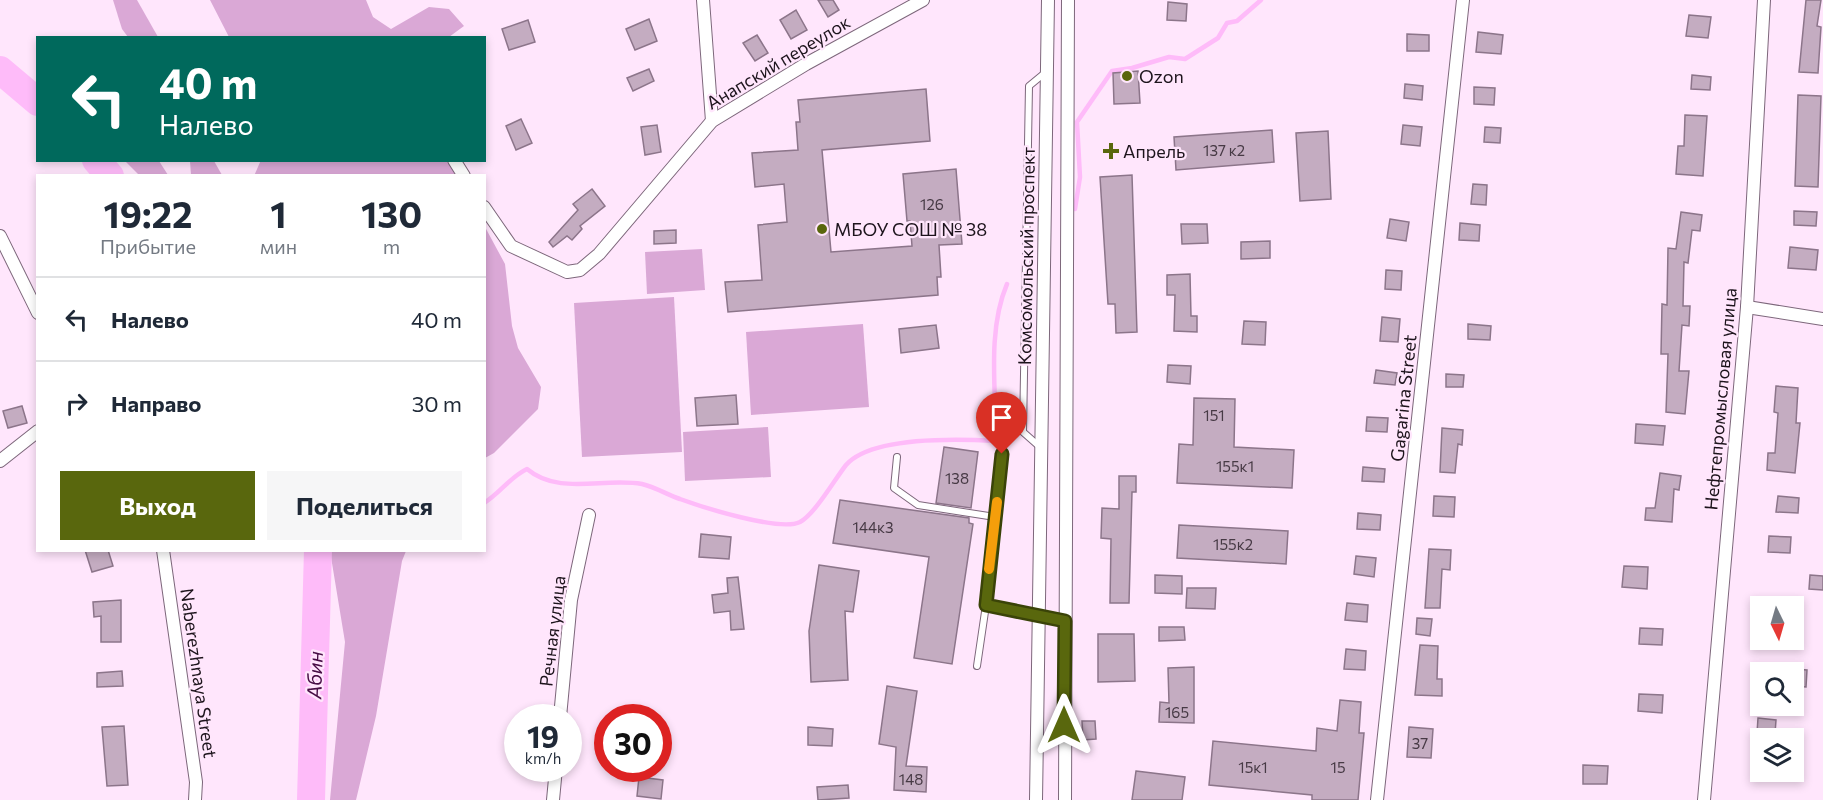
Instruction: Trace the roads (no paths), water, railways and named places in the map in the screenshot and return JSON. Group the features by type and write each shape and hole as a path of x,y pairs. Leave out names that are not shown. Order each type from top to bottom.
{"street":[{"path":"702,0 712,121"},
{"name":"Анапский переулок","path":"486,210 511,246 567,272 580,270 599,255 712,121 922,0"},
{"name":"Комсомольский проспект","path":"1036,800 1048,0"},
{"path":"1065,800 1068,0"},
{"name":"Gagarina Street","path":"1377,800 1463,0"},
{"name":"Нефтепромысловая улица","path":"1704,800 1747,307 1764,0"},
{"path":"0,236 36,309"},
{"path":"1747,307 1823,319"},
{"path":"0,461 36,433"},
{"name":"Речная улица","path":"561,704 570,600 589,515"},
{"name":"Naberezhnaya Street","path":"163,552 196,782 195,800"},
{"path":"553,800 555,782"}],"lane":[{"path":"1041,448 1023,432 1024,339 1029,86 1047,71"},
{"path":"977,666 1002,454"},
{"path":"897,457 894,488 918,506 995,518"},
{"path":"986,605 1065,621"}],"waterway":[{"path":"1075,209 1080,177 1077,122 1112,71 1132,68 1169,57 1185,59 1218,38 1227,23 1237,21 1261,0"},
{"name":"Абин","path":"0,70 36,100"},
{"name":"Абин","path":"98,162 108,174"},
{"path":"486,502 515,476 527,469 553,482 567,484 612,482 642,484 722,512 759,521 790,524 800,522 812,512 846,465 858,456 875,449 917,441 996,441 995,341 997,321 1007,284"},
{"name":"Абин","path":"311,800 318,552"}],"place":[{"name":"Ozon","path":"1127,76"},
{"name":"Апрель","path":"1111,151"},
{"name":"МБОУ СОШ № 38","path":"822,229"}]}
